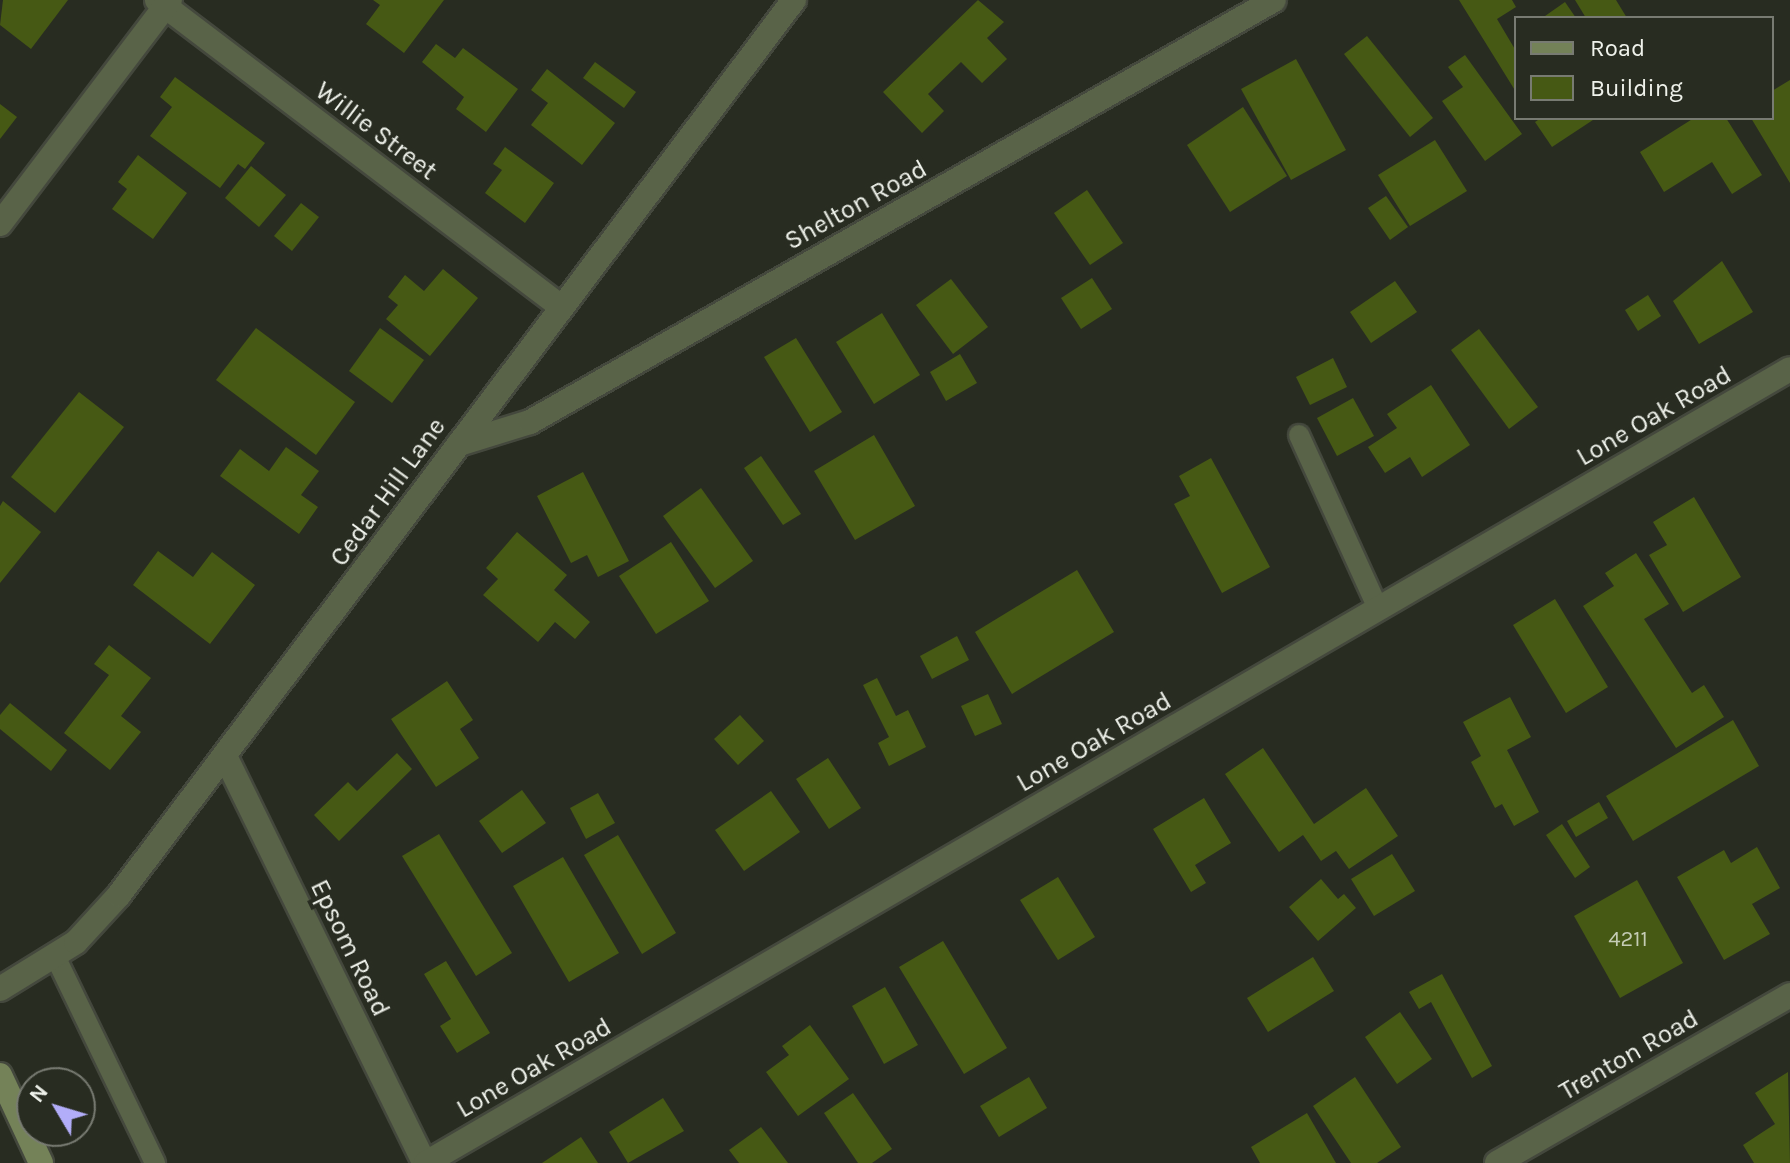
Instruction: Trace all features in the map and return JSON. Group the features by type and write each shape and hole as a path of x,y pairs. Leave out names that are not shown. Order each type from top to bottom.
{"main road":[{"path":"0,1075 41,1163"}],"street":[{"name":"Cedar Hill Lane","path":"0,989 76,942 119,895 226,758 560,306 794,0"},
{"name":"Shelton Road","path":"459,444 530,422 1274,0"},
{"name":"Willie Street","path":"164,2 560,306"},
{"path":"0,224 164,2"},
{"name":"Lone Oak Road","path":"425,1163 1790,369"},
{"name":"Epsom Road","path":"226,758 425,1163"},
{"name":"Trenton Road","path":"1497,1163 1790,995"}],"lane":[{"path":"1299,435 1378,608"},
{"path":"55,956 155,1163"}],"building":[{"path":"3,0 68,0 31,49 0,25"},
{"path":"373,0 444,0 404,53 366,24 380,5"},
{"path":"978,0 1004,22 987,38 1007,59 982,83 961,62 928,94 944,111 922,133 883,92"},
{"path":"1459,0 1512,0 1516,7 1497,19 1514,48 1514,89"},
{"path":"1575,0 1616,0 1626,16 1585,16"},
{"path":"1565,2 1575,16 1545,16"},
{"path":"1367,36 1433,118 1410,137 1344,54"},
{"path":"436,44 455,58 463,48 518,89 486,132 456,109 464,97 422,62"},
{"path":"1465,55 1522,134 1485,161 1442,101 1463,87 1448,67"},
{"path":"1296,59 1346,150 1291,180 1241,89"},
{"path":"595,62 636,92 624,108 583,78"},
{"path":"547,69 615,123 582,165 531,125 548,103 531,90"},
{"path":"175,77 265,143 245,169 238,164 220,188 150,136 172,107 160,97"},
{"path":"1790,80 1790,183 1752,120 1774,120 1774,90"},
{"path":"0,104 17,117 0,139"},
{"path":"1243,107 1287,176 1230,212 1187,145"},
{"path":"1538,120 1593,120 1552,147 1535,122"},
{"path":"1691,120 1727,120 1762,175 1732,194 1712,162 1664,192 1640,152"},
{"path":"1435,140 1467,191 1410,226 1378,175"},
{"path":"505,147 554,183 525,223 485,193 502,170 493,164"},
{"path":"138,155 187,193 153,239 112,209 127,189 118,182"},
{"path":"251,166 286,195 259,227 225,198"},
{"path":"1087,190 1123,243 1090,265 1054,213"},
{"path":"1386,196 1408,227 1390,240 1368,208"},
{"path":"301,203 319,217 292,251 274,236"},
{"path":"1722,261 1753,312 1699,344 1673,301"},
{"path":"443,269 478,298 430,356 386,319 398,305 388,297 405,275 424,291"},
{"path":"1092,278 1112,309 1081,329 1061,298"},
{"path":"951,279 988,327 953,354 916,305"},
{"path":"1395,281 1417,312 1371,343 1350,312"},
{"path":"1648,295 1661,316 1638,331 1625,310"},
{"path":"882,313 920,375 874,404 836,342"},
{"path":"256,328 355,402 316,455 216,380"},
{"path":"380,328 424,360 392,403 349,371"},
{"path":"1479,329 1538,407 1509,429 1451,350"},
{"path":"796,338 842,412 810,432 764,357"},
{"path":"960,354 977,383 946,401 930,372"},
{"path":"1333,358 1347,387 1310,405 1296,377"},
{"path":"1431,385 1470,445 1422,477 1410,457 1385,473 1368,447 1397,428 1387,414"},
{"path":"79,392 124,427 55,513 11,477"},
{"path":"1353,398 1374,436 1337,456 1317,418"},
{"path":"874,435 915,506 855,540 814,471"},
{"path":"286,447 319,471 301,495 318,507 299,534 220,476 240,449 269,471"},
{"path":"761,456 801,514 783,525 744,468"},
{"path":"1211,458 1270,567 1222,593 1174,504 1190,496 1179,476"},
{"path":"583,472 629,561 598,577 587,555 571,563 537,496"},
{"path":"701,488 753,561 715,588 663,516"},
{"path":"1694,497 1741,577 1683,612 1649,555 1667,545 1653,522"},
{"path":"3,501 41,532 0,583 0,506"},
{"path":"517,532 567,575 554,590 590,622 575,639 555,622 538,642 483,595 498,579 486,568"},
{"path":"671,542 709,601 656,634 619,576"},
{"path":"158,551 193,577 212,552 255,585 210,644 133,585"},
{"path":"1636,553 1669,604 1644,619 1692,693 1704,685 1724,717 1676,748 1583,606 1614,586 1605,573"},
{"path":"1077,570 1114,632 1012,694 975,632"},
{"path":"1555,599 1608,687 1566,713 1513,625"},
{"path":"957,636 969,660 932,679 920,656"},
{"path":"109,645 151,678 121,716 141,732 110,770 64,733 109,675 94,664"},
{"path":"877,678 896,716 908,710 926,747 889,766 878,743 889,737 863,685"},
{"path":"447,681 473,720 460,729 479,758 436,787 391,719"},
{"path":"988,694 1002,724 975,736 961,706"},
{"path":"1510,697 1531,737 1507,750 1539,812 1514,826 1502,804 1495,808 1471,762 1481,756 1463,722"},
{"path":"10,703 67,750 51,771 0,729 0,715"},
{"path":"740,715 764,741 738,765 714,739"},
{"path":"1733,720 1759,766 1633,841 1606,796"},
{"path":"1263,748 1314,824 1366,788 1398,836 1349,869 1336,851 1321,861 1303,835 1279,852 1225,774"},
{"path":"397,753 412,769 339,841 314,815 348,782 357,791"},
{"path":"828,758 861,808 829,829 796,779"},
{"path":"522,790 546,823 502,853 479,821"},
{"path":"771,791 800,832 744,871 715,830"},
{"path":"598,793 615,823 586,839 570,808"},
{"path":"1204,798 1231,843 1195,865 1206,883 1191,892 1153,829"},
{"path":"1599,802 1608,818 1576,837 1567,821"},
{"path":"1562,824 1590,867 1575,878 1546,835"},
{"path":"439,834 512,953 476,976 402,856"},
{"path":"618,835 676,933 642,954 584,855"},
{"path":"1757,847 1780,888 1752,904 1770,934 1724,960 1677,877 1724,850 1731,863"},
{"path":"1392,854 1415,891 1374,916 1351,879"},
{"path":"563,857 619,953 569,982 513,886"},
{"path":"1058,877 1095,937 1058,960 1020,900"},
{"path":"1321,879 1338,899 1344,894 1356,908 1318,941 1289,907"},
{"path":"1637,880 1683,963 1620,998 1574,916"},
{"path":"943,941 1007,1048 964,1074 899,967"},
{"path":"1313,957 1334,991 1268,1032 1247,998"},
{"path":"446,961 490,1033 457,1053 440,1026 451,1019 424,974"},
{"path":"1442,974 1492,1066 1472,1078 1431,1002 1419,1009 1409,992"},
{"path":"885,987 918,1045 884,1064 852,1006"},
{"path":"1400,1012 1432,1059 1397,1084 1365,1037"},
{"path":"810,1025 849,1079 798,1116 766,1072 789,1055 782,1046"},
{"path":"1788,1072 1790,1163 1754,1163 1743,1145 1775,1124 1755,1093"},
{"path":"1029,1077 1047,1108 999,1137 980,1106"},
{"path":"1355,1077 1401,1147 1377,1163 1351,1163 1313,1106"},
{"path":"853,1093 892,1149 872,1163 858,1163 824,1113"},
{"path":"663,1098 684,1131 628,1163 609,1132"},
{"path":"1307,1113 1336,1163 1260,1163 1251,1147"},
{"path":"761,1127 788,1163 739,1163 729,1150"},
{"path":"581,1137 598,1163 542,1163"}]}
